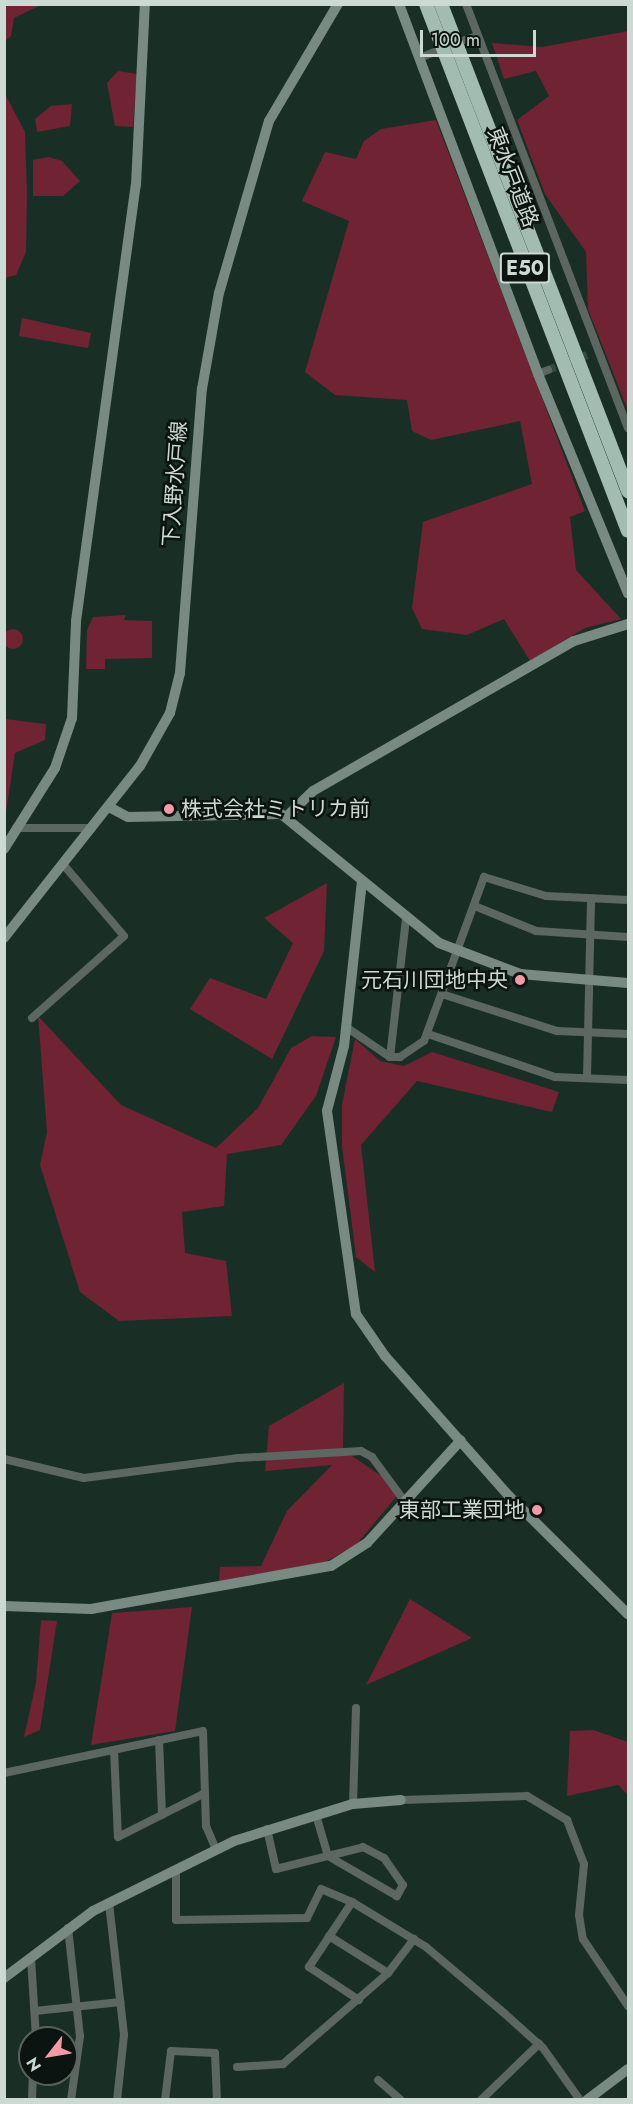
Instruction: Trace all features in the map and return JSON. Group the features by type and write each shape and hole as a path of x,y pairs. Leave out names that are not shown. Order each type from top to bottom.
{"highway":[{"name":"東水戸道路","path":"426,4 628,531"},
{"name":"東水戸道路","path":"441,4 628,491"}],"street":[{"path":"4,849 66,746 72,718 76,621 136,185 145,4"},
{"name":"下入野水戸線","path":"4,938 109,807 157,741 178,687 202,388 219,293 254,162 287,83 338,4"},
{"path":"399,4 628,593"},
{"path":"466,4 628,428"},
{"path":"465,40 477,36"},
{"path":"420,57 434,52"},
{"path":"587,355 597,351"},
{"path":"286,817 313,791 574,641 628,624"},
{"path":"109,807 128,817 275,812 286,817 429,937 520,974 628,983"},
{"path":"16,828 92,828"},
{"path":"32,1018 124,936 63,864"},
{"path":"346,1027 390,1057 407,1053 428,1034 477,907 484,877 494,876 546,896 628,900"},
{"path":"362,881 346,1027 327,1111 356,1314 373,1341 461,1440 573,1563 628,1614"},
{"path":"587,1078 591,899"},
{"path":"477,907 536,931 628,937"},
{"path":"390,1057 406,918"},
{"path":"444,995 491,1014 557,1031 628,1034"},
{"path":"428,1034 555,1077 628,1080"},
{"path":"4,1606 92,1609 323,1569 357,1551 461,1440"},
{"path":"4,1458 84,1478 239,1458 362,1452 379,1465 405,1502"},
{"path":"353,1804 356,1708"},
{"path":"4,1773 202,1731 206,1826 216,1850"},
{"path":"159,1740 162,1815"},
{"path":"114,1750 118,1837 205,1793"},
{"path":"4,1978 68,1928 109,1903 216,1850 267,1829 353,1804 401,1800 527,1797 567,1820 584,1864 579,1915 583,1939 628,2006"},
{"path":"267,1829 276,1869 328,1856 363,1847 384,1858 403,1885 397,1896 328,1856 316,1815"},
{"path":"177,1871 176,1920 307,1918 321,1889 352,1902 414,1939 539,2044 580,2100"},
{"path":"352,1902 309,1968 359,2000"},
{"path":"109,1903 124,2035 117,2100"},
{"path":"68,1928 80,2036 71,2100"},
{"path":"329,1936 388,1973"},
{"path":"237,2067 284,2064 388,1973 414,1939"},
{"path":"30,1958 36,2026"},
{"path":"35,2011 121,2002"},
{"path":"481,2100 539,2044"},
{"path":"165,2100 171,2051 215,2053 217,2100"},
{"path":"587,2100 628,2069"},
{"path":"378,2080 401,2100"}],"shaded area":[{"path":"5,4 41,5 14,18 11,36 5,41"},
{"path":"628,31 628,411 588,309 586,252 545,194 517,120 549,96 536,71 504,79 492,43 542,47"},
{"path":"118,71 137,74 133,127 115,126 107,83"},
{"path":"5,94 25,132 27,193 26,252 16,275 5,278"},
{"path":"72,104 70,126 37,132 35,119 51,106"},
{"path":"436,120 585,511 570,517 576,570 621,619 585,628 530,661 504,619 467,635 422,629 412,608 423,522 532,484 520,421 431,440 412,431 407,400 335,395 305,372 349,221 302,201 325,152 356,159 364,141 381,129"},
{"path":"49,157 62,161 80,181 63,196 33,196 33,160"},
{"path":"22,318 91,333 88,348 19,336"},
{"path":"126,615 124,620 152,621 152,658 105,659 105,669 86,669 87,630 93,617"},
{"path":"13,629 20,632 23,639 20,646 13,649 6,646 3,639 6,632"},
{"path":"5,719 46,724 45,740 15,753 5,818"},
{"path":"327,883 324,951 272,1059 190,1009 210,978 266,999 293,943 264,918"},
{"path":"38,1016 121,1105 216,1148 258,1108 291,1048 312,1036 336,1037 316,1096 281,1145 227,1154 224,1206 182,1212 185,1253 226,1261 232,1316 119,1321 80,1292 40,1165 47,1132"},
{"path":"355,1039 380,1061 404,1066 432,1052 559,1092 552,1112 417,1081 361,1145 375,1272 356,1257 342,1146 342,1105"},
{"path":"344,1383 343,1450 402,1490 356,1545 325,1562 219,1581 220,1567 261,1566 287,1511 332,1465 265,1471 269,1426"},
{"path":"410,1599 472,1638 366,1685"},
{"path":"192,1607 175,1731 91,1745 112,1613"},
{"path":"41,1620 57,1621 40,1730 24,1737 36,1683"},
{"path":"593,1730 628,1742 628,1795 618,1785 567,1796 570,1731"}],"tunnel":[{"path":"548,370 587,355"}],"place":[{"name":"株式会社ミトリカ前","path":"169,809"},
{"name":"元石川団地中央","path":"520,980"},
{"name":"東部工業団地","path":"537,1510"}]}
